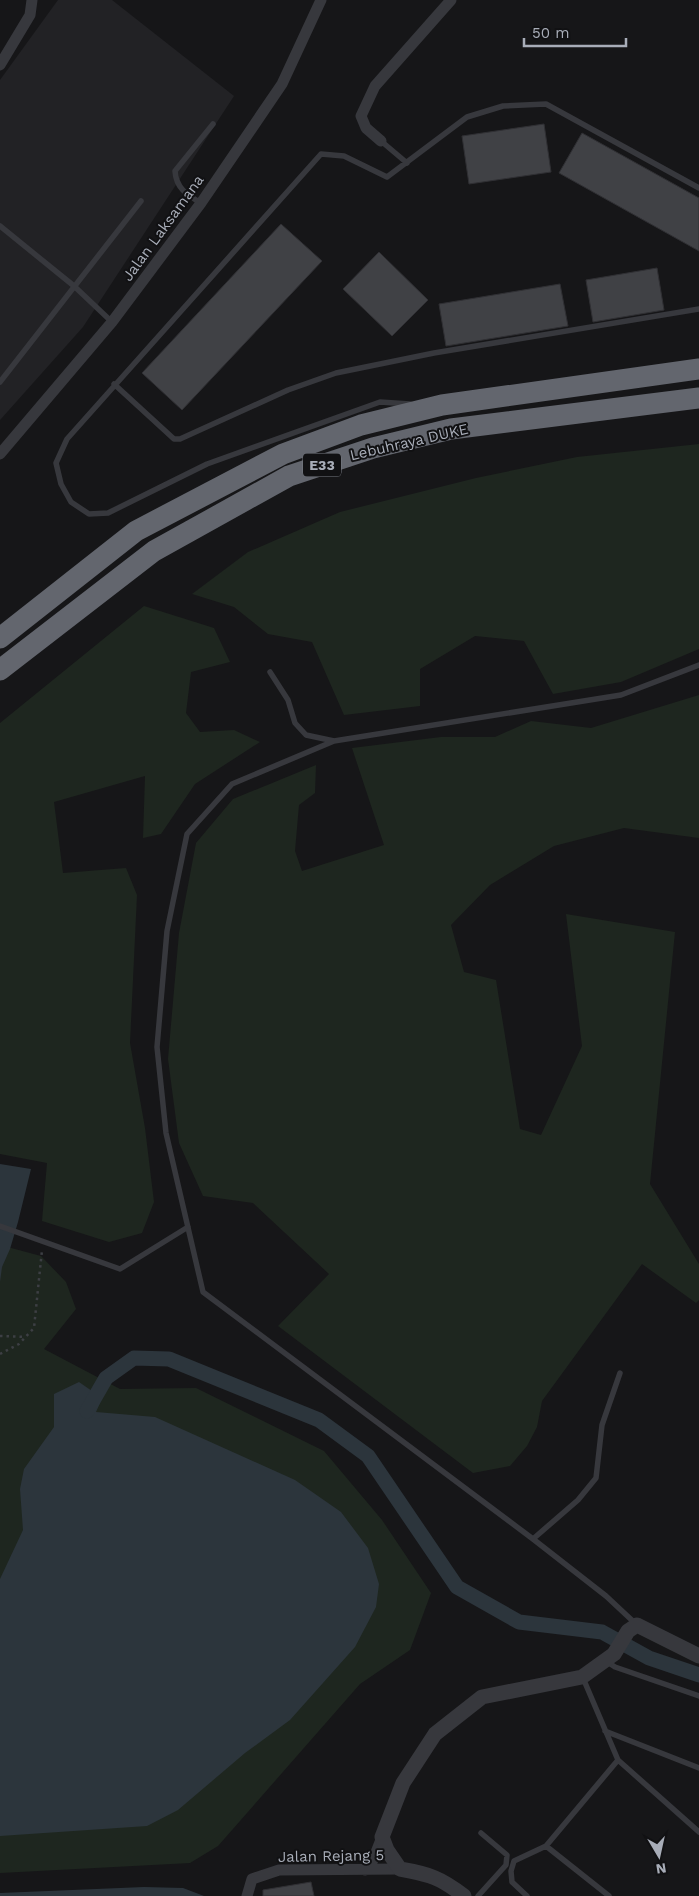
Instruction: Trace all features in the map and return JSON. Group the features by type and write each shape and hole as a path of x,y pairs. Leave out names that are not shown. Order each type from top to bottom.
{"highway":[{"name":"Lebuhraya DUKE","path":"0,638 136,531 283,454 361,425 442,405 699,369"},
{"name":"Lebuhraya DUKE","path":"0,670 154,550 289,476 373,448 451,429 699,398"}],"street":[{"path":"0,65 30,15 32,0"},
{"name":"Jalan Laksamana","path":"0,454 112,322 202,203 282,84 320,0"},
{"path":"381,141 366,128 361,116 374,86 451,0"},
{"path":"365,1870 373,1860 403,1783 435,1734 482,1697 582,1677 609,1657 632,1628 699,1656"},
{"path":"382,1837 387,1850 400,1869 430,1874 443,1880 464,1896"},
{"name":"Jalan Rejang 5","path":"247,1896 252,1878 279,1870 400,1869"}],"lane":[{"path":"442,405 380,402 207,464 108,513 89,514 72,502 61,484 56,462 67,439 114,384 321,154 344,156 387,177 468,117 503,106 546,104 699,188"},
{"path":"202,203 187,195 179,186 176,182 175,171 212,124"},
{"path":"381,141 406,163"},
{"path":"0,382 141,201"},
{"path":"0,226 74,286 112,322"},
{"path":"114,384 174,439 180,440 288,390 336,373 434,353 699,309"},
{"path":"632,1628 606,1596 533,1539 203,1292 166,1133 157,1047 167,931 187,834 232,784 334,741 621,695 699,665"},
{"path":"270,672 288,700 295,723 306,735 334,741"},
{"path":"0,1226 120,1269 188,1227"},
{"path":"533,1539 578,1500 596,1478 602,1425 620,1373"},
{"path":"609,1657 615,1667 699,1696"},
{"path":"582,1677 618,1760 699,1832"},
{"path":"605,1731 699,1768"},
{"path":"527,1896 512,1882 514,1862 546,1846 618,1760"},
{"path":"478,1896 506,1864 507,1855 482,1833"},
{"path":"546,1846 609,1896"}],"path":[{"path":"0,1354 19,1344 34,1328 42,1242"},
{"path":"0,1336 26,1337"}],"shaded area":[{"path":"58,0 112,0 234,96 83,327 0,420 0,80"},
{"path":"699,444 699,649 621,682 553,694 524,641 475,636 420,669 420,706 344,715 312,642 268,634 234,607 192,594 248,552 340,512 476,478 577,457"},
{"path":"144,606 214,628 230,662 191,672 186,713 200,732 234,730 260,742 195,784 161,834 143,838 145,776 54,802 63,873 126,868 137,895 130,1043 145,1128 154,1202 142,1233 109,1242 42,1221 47,1163 0,1154 0,723"},
{"path":"699,695 699,838 624,828 554,846 490,885 451,925 464,972 496,980 520,1129 541,1135 582,1046 566,914 675,932 650,1184 699,1264 699,1300 696,1303 642,1264 542,1401 537,1427 527,1446 510,1466 473,1473 278,1326 329,1274 253,1203 203,1196 179,1143 168,1059 179,933 196,843 233,799 316,765 315,793 299,805 295,851 302,871 384,845 352,748 441,737 495,737 531,721 591,728"},
{"path":"0,1164 31,1169 18,1222 10,1249 2,1267 0,1282"},
{"path":"0,1245 41,1256 66,1282 76,1309 44,1349 120,1389 196,1388 324,1451 382,1520 431,1593 410,1650 360,1684 218,1846 190,1863 0,1873"},
{"path":"79,1382 102,1398 96,1412 155,1417 295,1480 341,1512 368,1548 379,1584 376,1607 355,1647 290,1720 245,1753 178,1810 147,1826 0,1836 0,1579 23,1530 20,1489 24,1469 54,1427 54,1394"},
{"path":"144,1887 183,1888 204,1896 0,1896 0,1893"}],"building":[{"path":"544,124 551,172 469,184 462,136"},
{"path":"582,133 699,198 699,251 559,173"},
{"path":"281,224 322,261 182,410 142,373"},
{"path":"379,252 428,300 392,336 343,289"},
{"path":"657,268 664,310 593,322 586,280"},
{"path":"560,284 568,326 446,346 439,304"},
{"path":"311,1882 314,1896 263,1896 263,1890"}],"waterway":[{"path":"87,1411 106,1378 134,1358 169,1359 319,1420 368,1456 457,1587 519,1622 602,1632 649,1658 699,1675"}]}
